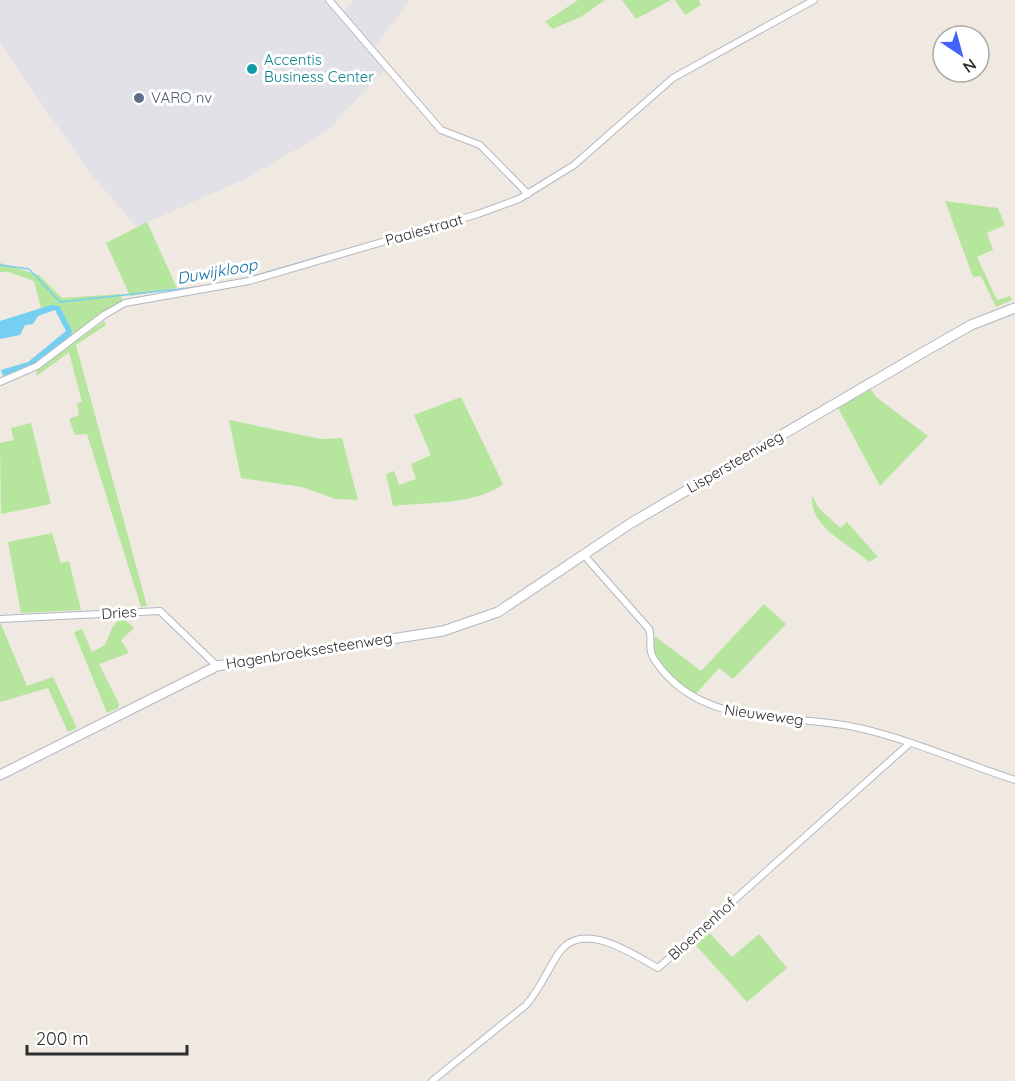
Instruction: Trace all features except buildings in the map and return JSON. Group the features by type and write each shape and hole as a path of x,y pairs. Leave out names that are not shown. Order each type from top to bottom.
{"street":[{"path":"329,0 441,130 480,144 528,194"},
{"name":"Paaiestraat","path":"0,382 37,366 104,315 125,303 249,281 478,214 528,194 574,165 673,78 814,0"},
{"name":"Lispersteenweg","path":"462,625 483,619 516,603 583,554 922,353 971,325 1015,308"},
{"name":"Nieuweweg","path":"583,554 649,629 649,645 654,659 670,678 706,705 742,714 849,725 910,743 1015,780"},
{"name":"Dries","path":"0,619 160,612 217,666"},
{"name":"Hagenbroeksesteenweg","path":"0,775 217,666 443,631 462,625"},
{"name":"Bloemenhof","path":"432,1081 526,1005 537,992 557,956 567,945 597,939 658,968 910,743"}],"shaded area":[{"path":"0,0 333,0 343,11 354,0 410,0 374,48 387,62 384,70 326,132 249,177 137,227 89,172 0,43"}],"green space":[{"path":"578,0 605,0 582,16 553,29 545,22"},
{"path":"622,0 671,0 636,19"},
{"path":"675,0 699,0 701,5 685,15"},
{"path":"945,201 998,208 1005,225 987,233 993,250 977,257 997,300 1010,296 1012,300 996,307 981,276 973,277"},
{"path":"147,222 177,288 130,296 106,243"},
{"path":"0,263 39,275 62,298 120,294 123,300 33,365 70,336 61,309 51,305 41,308 34,281 8,272 0,272"},
{"path":"104,321 106,325 76,345 147,606 141,607 87,434 75,435 69,419 79,415 77,403 82,402 69,352 37,376 36,371"},
{"path":"870,388 876,397 928,436 880,486 838,408"},
{"path":"461,397 503,484 480,496 466,499 393,506 386,474 394,471 399,485 416,479 411,464 431,455 414,415"},
{"path":"229,420 321,439 342,438 358,500 335,499 302,487 241,478"},
{"path":"31,423 51,504 1,514 0,443 14,440 11,428"},
{"path":"812,496 819,508 840,528 847,522 878,557 869,562 832,534 817,517"},
{"path":"52,533 61,563 69,561 81,610 21,613 8,542"},
{"path":"764,604 786,624 733,679 719,668 695,695 667,671 655,657 651,640 656,637 701,671"},
{"path":"121,616 134,628 121,640 129,653 99,664 119,704 118,708 107,713 74,632 82,629 92,652 105,645 112,628"},
{"path":"0,622 27,686 53,677 77,728 68,732 48,688 0,702"},
{"path":"706,929 732,957 759,934 787,968 747,1002 693,942"}],"water":[{"path":"51,305 59,306 61,309 72,331 70,336 33,365 3,376 1,370 28,362 66,331 55,310 38,316 33,324 25,325 20,335 0,339 0,321"}],"waterway":[{"name":"Duwijkloop","path":"244,279 326,255"},
{"name":"Duwijkloop","path":"0,265 29,269 60,302 198,287"}],"place":[{"name":"Accentis Business Center","path":"252,69"},
{"name":"VARO nv","path":"139,98"}]}
